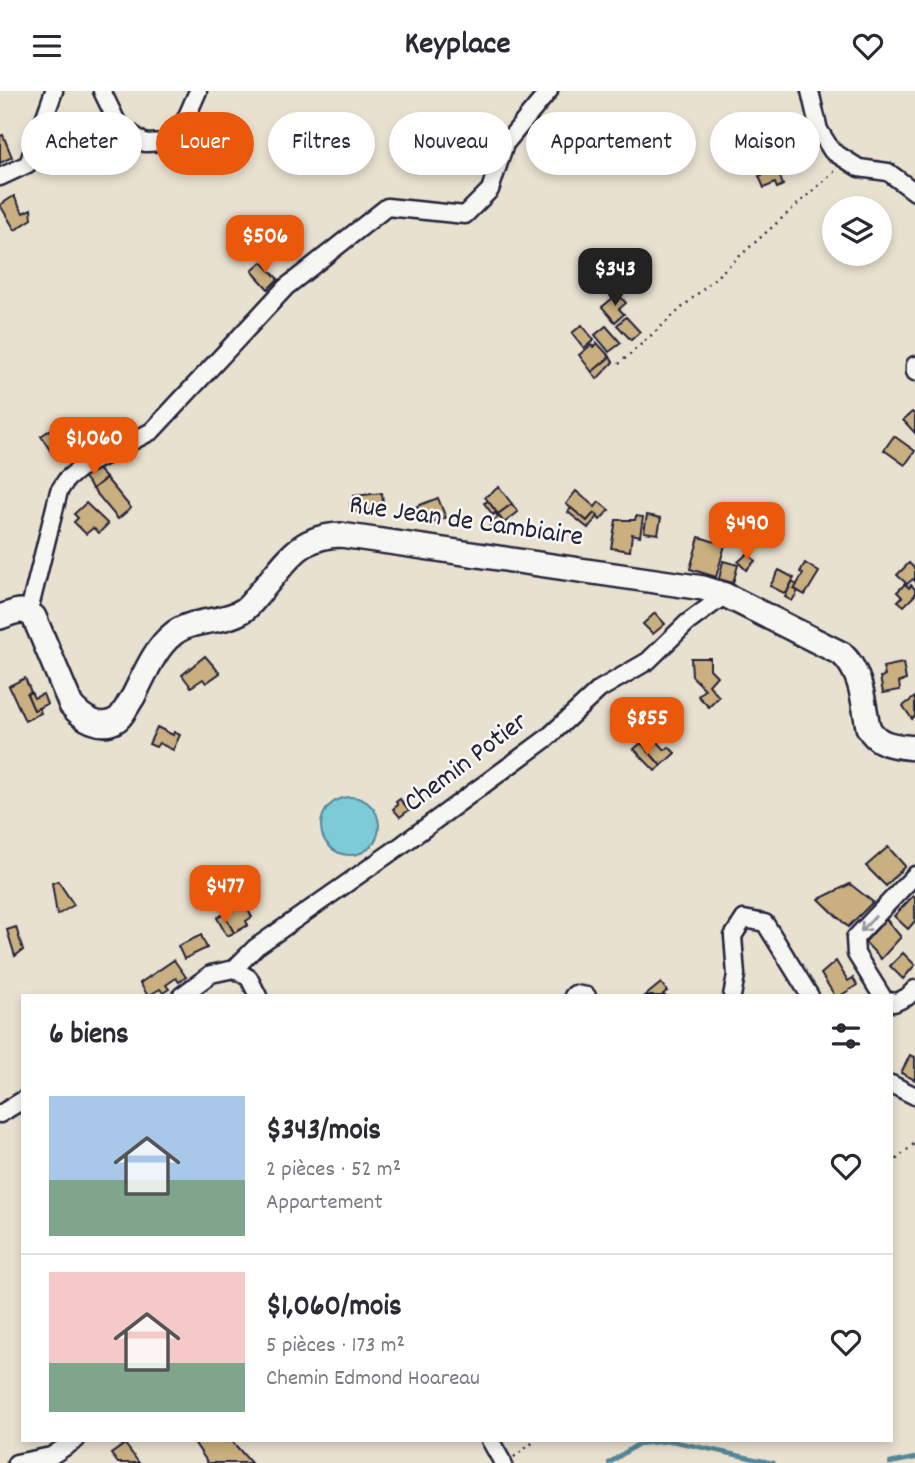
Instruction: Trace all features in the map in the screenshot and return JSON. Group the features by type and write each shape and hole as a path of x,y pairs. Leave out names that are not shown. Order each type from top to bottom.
{"main road":[{"name":"Rue Jean de Cambiaire","path":"29,611 38,625 71,705 81,717 93,723 104,723 116,720 125,711 157,653 174,632 191,625 231,617 246,609 300,546 323,535 341,535 644,578 703,588 725,595 842,654 851,663 858,677 868,727 872,734 887,746 915,748"},
{"path":"0,617 23,610 29,611"}],"street":[{"path":"0,177 28,164 54,91"},
{"path":"102,91 118,124 145,143 169,142 183,125 198,91"},
{"path":"29,611 59,491 67,479 79,469 152,431 286,287 387,207 465,215 490,190 505,144 549,91"},
{"path":"810,91 820,130 832,151 859,168 888,172 915,192"},
{"path":"915,365 915,372"},
{"name":"Chemin Potier","path":"234,969 256,947 547,738 600,689 648,661 687,623 725,595"},
{"path":"881,994 856,954 855,938 915,875"},
{"path":"732,994 736,975 733,936 744,919 765,923 809,994"},
{"path":"184,994 211,974 234,969 249,978 257,994"},
{"path":"893,1002 907,997 915,989"},
{"path":"893,1085 915,1096"},
{"path":"0,1114 21,1101"},
{"path":"16,1463 51,1456 73,1442"},
{"path":"491,1442 504,1463"}],"path":[{"path":"619,364 847,161"},
{"path":"893,1162 915,1143"},
{"path":"504,1463 533,1442"}],"water":[{"path":"344,797 356,797 371,805 379,820 379,832 371,847 356,855 344,855 329,847 321,832 321,820 329,805"}],"building":[{"path":"3,135 12,157 0,163 0,136"},
{"path":"779,175 783,185 777,188 775,183 764,188 759,176"},
{"path":"14,196 23,213 31,209 32,219 15,230 0,205"},
{"path":"262,262 278,279 268,289 252,271"},
{"path":"618,294 626,303 619,309 624,314 615,322 602,307"},
{"path":"626,317 640,332 631,340 617,325"},
{"path":"582,325 594,340 584,348 572,333"},
{"path":"606,326 621,343 609,352 595,335"},
{"path":"597,343 610,357 592,372 579,355"},
{"path":"610,357 613,362 597,379 592,372"},
{"path":"912,412 915,415 915,433 903,420"},
{"path":"54,427 64,448 53,455 41,436"},
{"path":"894,436 915,451 905,465 884,450"},
{"path":"94,465 106,478 93,489 82,475"},
{"path":"106,478 131,508 118,519 93,489"},
{"path":"499,487 512,504 498,514 485,497"},
{"path":"576,491 595,507 599,502 609,510 600,520 594,513 587,521 566,504"},
{"path":"382,493 384,513 376,513 376,510 351,512 350,503 355,502 354,496"},
{"path":"438,498 446,518 425,526 417,506"},
{"path":"488,501 504,523 494,530 489,524 498,517 495,513 493,515 484,503"},
{"path":"86,503 108,524 99,533 93,528 86,534 74,522 78,518 74,514"},
{"path":"512,504 518,512 504,523 498,514"},
{"path":"571,508 587,521 594,513 598,516 588,528 568,512"},
{"path":"647,515 661,518 658,534 644,532"},
{"path":"636,516 643,517 640,536 632,534 630,551 611,548 616,520 635,520"},
{"path":"699,537 725,545 716,577 690,569"},
{"path":"748,553 755,561 746,570 738,562"},
{"path":"723,561 738,565 733,583 719,579"},
{"path":"805,563 819,572 805,595 794,589 803,574 800,572"},
{"path":"909,563 915,569 915,581 913,579 907,584 897,575"},
{"path":"779,570 794,578 786,594 770,586"},
{"path":"792,582 797,585 794,589 798,591 792,601 785,597"},
{"path":"905,584 915,589 915,595 904,606 898,601 902,597 897,592"},
{"path":"655,613 665,624 653,634 643,624"},
{"path":"205,656 220,673 206,683 203,679 191,687 182,675"},
{"path":"691,658 710,658 710,669 717,676 709,685 719,697 709,707 698,696 705,689 692,676"},
{"path":"903,663 906,680 899,682 900,690 883,693 880,677 885,676 883,667"},
{"path":"25,678 31,692 27,694 34,710 39,708 41,713 25,721 9,686"},
{"path":"31,692 34,698 43,694 47,704 34,710 27,694"},
{"path":"915,697 915,716 912,719 903,706"},
{"path":"157,727 173,735 174,732 180,735 173,750 159,743 156,747 149,744"},
{"path":"655,731 661,737 657,741 665,750 669,747 675,753 661,766 641,743"},
{"path":"641,743 661,766 655,771 634,749"},
{"path":"400,799 409,810 400,817 393,809"},
{"path":"888,847 905,866 886,886 866,866"},
{"path":"58,881 74,905 57,915 52,883"},
{"path":"850,884 873,902 848,927 819,899"},
{"path":"913,896 915,921 908,929 894,916"},
{"path":"244,903 252,917 246,921 248,925 234,933 224,914"},
{"path":"224,914 234,933 227,936 217,918"},
{"path":"886,919 901,937 881,959 865,942"},
{"path":"16,927 23,950 15,956 7,930"},
{"path":"201,935 207,948 184,959 178,946"},
{"path":"903,953 915,965 903,979 890,966"},
{"path":"174,960 186,977 179,982 176,978 166,985 169,989 163,993 160,989 147,994 140,983"},
{"path":"836,961 848,981 853,978 857,985 843,994 834,994 821,974"},
{"path":"661,983 667,991 663,994 647,994"},
{"path":"910,1055 915,1057 915,1080 901,1073"},
{"path":"194,1442 233,1442 251,1463 208,1463"},
{"path":"125,1444 139,1463 118,1463 111,1454"}],"waterway":[{"path":"609,1463 638,1444 661,1442"},
{"path":"677,1442 773,1463"},
{"path":"890,1463 915,1458"}]}
